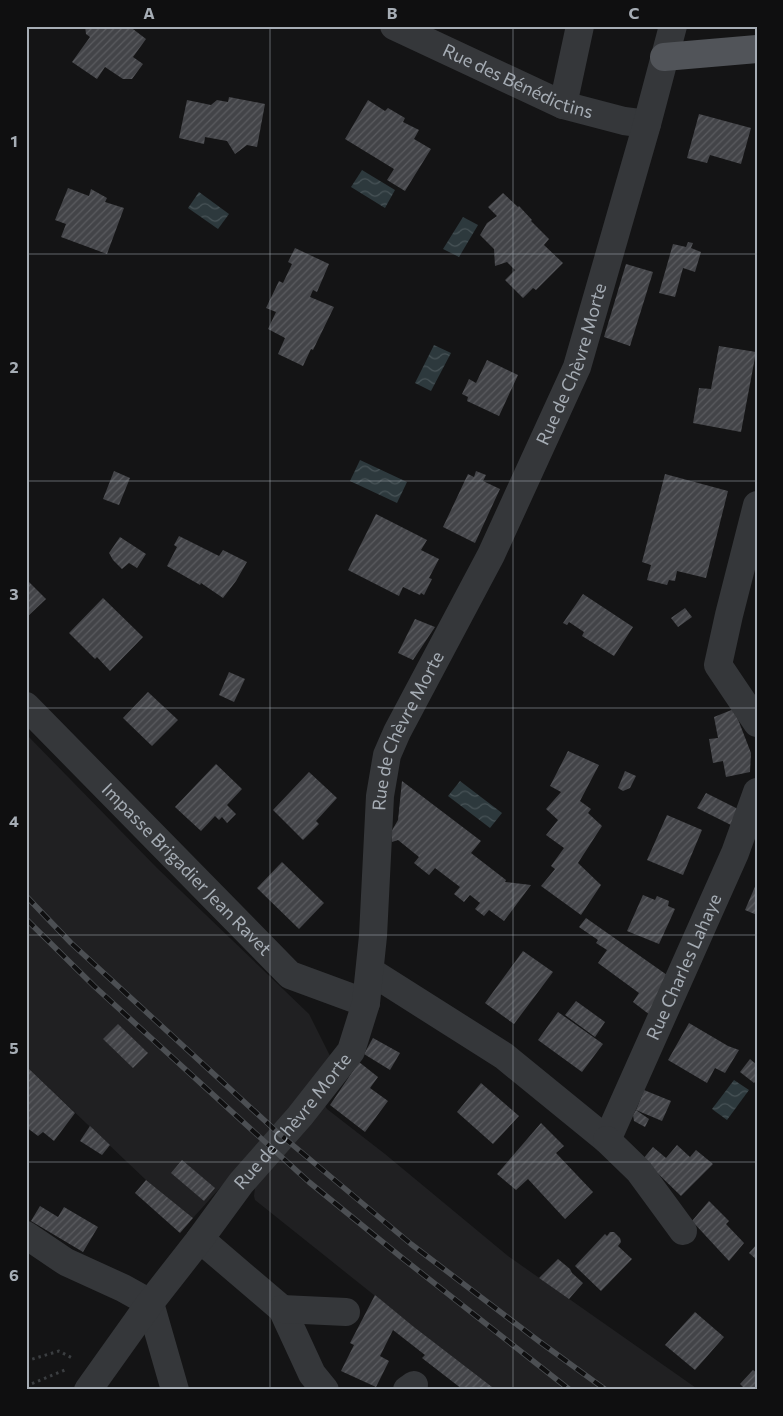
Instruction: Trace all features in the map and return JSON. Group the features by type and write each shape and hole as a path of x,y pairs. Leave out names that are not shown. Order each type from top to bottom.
{"main road":[{"path":"664,57 757,50"}],"street":[{"name":"Rue des Bénédictins","path":"394,26 563,105 624,121 648,124"},
{"path":"563,105 580,26"},
{"name":"Rue de Chèvre Morte","path":"88,1390 150,1303 242,1183 300,1116 350,1051 366,1003 370,971 380,796 388,755 404,717 491,555 577,367 648,124 673,26"},
{"path":"757,505 718,664 757,723"},
{"name":"Impasse Brigadier Jean Ravet","path":"26,706 290,975 366,1003"},
{"name":"Rue Charles Lahaye","path":"607,1140 735,852 757,792"},
{"path":"370,971 504,1056 607,1140 639,1171 683,1231"},
{"path":"26,1236 66,1262 123,1288 150,1303 175,1390"},
{"path":"200,1240 282,1309 312,1374 325,1390"},
{"path":"282,1309 346,1312"}],"path":[{"path":"26,1360 59,1351 75,1360"}],"shaded area":[{"path":"26,734 157,868 309,1014 331,1058 310,1081 327,1109 385,1154 508,1256 699,1390 496,1390 255,1200 255,1188 236,1174 228,1179 193,1218 146,1180 26,1066"}],"water":[{"path":"362,170 395,190 385,208 351,187"},
{"path":"199,192 229,214 218,229 188,208"},
{"path":"463,217 478,225 459,257 443,249"},
{"path":"434,345 451,353 431,391 415,383"},
{"path":"360,460 407,482 397,503 350,481"},
{"path":"460,781 502,813 490,828 448,796"},
{"path":"734,1080 749,1090 727,1120 712,1109"}],"building":[{"path":"85,26 129,26 146,39 133,57 143,64 132,79 123,79 105,67 97,79 72,62 90,37 86,34"},
{"path":"229,97 265,104 257,147 247,145 235,154 227,141 205,137 204,144 179,138 187,100 211,105 217,100 228,102"},
{"path":"368,100 385,111 388,108 405,118 403,122 419,130 414,139 431,149 405,191 387,180 394,169 345,139"},
{"path":"699,114 751,128 741,164 710,155 707,163 687,158"},
{"path":"68,188 89,196 91,189 107,198 105,202 124,208 107,254 61,237 66,224 55,220"},
{"path":"503,193 519,206 549,239 544,245 563,263 536,290 533,288 523,298 505,280 515,270 507,262 495,266 494,249 480,235 487,223 497,216 488,207"},
{"path":"688,242 693,243 691,248 701,252 695,272 683,268 675,297 659,293 673,244 686,247"},
{"path":"295,248 329,264 317,292 313,290 310,297 334,307 303,366 278,354 285,338 268,329 276,312 266,308 279,281 283,283 292,264 288,262"},
{"path":"626,264 653,272 630,346 604,337"},
{"path":"719,346 756,352 741,432 693,423 699,388 711,389"},
{"path":"487,360 518,375 499,416 467,401 468,397 462,394 469,379 476,383"},
{"path":"114,471 130,478 119,505 103,499"},
{"path":"476,471 486,475 483,481 500,489 475,543 443,527 468,474 474,477"},
{"path":"665,474 728,491 706,578 677,571 675,581 669,580 667,585 647,580 651,565 642,562"},
{"path":"376,514 427,540 421,550 439,559 429,578 432,579 424,595 403,587 399,596 348,570"},
{"path":"179,536 219,556 223,550 247,562 223,598 201,583 200,585 167,566 177,547 174,545"},
{"path":"120,537 146,554 137,568 129,563 122,569 109,553"},
{"path":"26,579 46,599 26,618"},
{"path":"583,594 633,627 614,656 582,636 584,632 569,622 567,625 563,623"},
{"path":"103,598 143,637 110,671 69,633"},
{"path":"685,608 692,617 678,627 671,618"},
{"path":"415,619 435,627 413,660 398,653"},
{"path":"229,672 245,679 234,702 219,695"},
{"path":"148,692 178,720 152,746 123,718"},
{"path":"734,709 751,753 750,772 726,777 723,761 713,763 709,739 718,738 714,717"},
{"path":"568,751 599,765 580,801 591,809 588,813 602,826 578,863 601,885 581,915 541,886 555,869 551,866 564,848 546,835 558,820 546,809 561,792 550,786"},
{"path":"216,764 242,789 227,805 236,814 227,823 222,817 219,820 215,816 201,831 175,807"},
{"path":"625,771 636,776 630,788 623,791 618,788"},
{"path":"309,772 337,798 316,821 319,824 303,840 273,810"},
{"path":"402,781 481,841 471,853 506,880 505,882 531,885 504,921 489,910 484,916 475,909 480,903 470,895 464,902 454,894 460,887 435,868 429,875 414,863 419,857 398,840 392,842 391,832 398,820"},
{"path":"706,793 738,809 733,826 697,808"},
{"path":"667,815 702,830 683,875 647,860"},
{"path":"282,862 324,903 299,929 257,888"},
{"path":"757,882 757,915 745,910"},
{"path":"643,895 655,900 657,896 669,901 668,906 675,909 659,944 627,931"},
{"path":"586,918 667,975 650,1015 633,1002 639,993 598,963 607,950 596,943 598,940 579,927"},
{"path":"523,951 553,972 514,1024 485,1003"},
{"path":"576,1001 605,1022 595,1037 565,1015"},
{"path":"558,1012 603,1044 582,1072 538,1040"},
{"path":"689,1023 728,1046 739,1050 725,1073 715,1068 707,1083 668,1060"},
{"path":"118,1024 148,1053 133,1068 103,1039"},
{"path":"373,1038 400,1053 390,1070 364,1054"},
{"path":"750,1059 757,1065 757,1079 754,1083 740,1072"},
{"path":"359,1062 378,1077 370,1088 388,1101 365,1132 330,1105"},
{"path":"26,1066 75,1113 54,1141 43,1132 38,1136 26,1127"},
{"path":"481,1083 519,1116 493,1144 457,1112"},
{"path":"644,1090 671,1101 662,1121 636,1110"},
{"path":"636,1110 649,1119 645,1127 634,1121 633,1115"},
{"path":"541,1123 564,1146 556,1153 593,1192 565,1219 528,1179 516,1190 497,1174"},
{"path":"90,1126 110,1145 102,1155 80,1141"},
{"path":"677,1145 690,1157 696,1150 713,1164 681,1196 643,1159 653,1147 666,1158"},
{"path":"182,1160 215,1188 204,1201 171,1173"},
{"path":"146,1180 193,1218 180,1233 135,1193"},
{"path":"709,1201 729,1221 726,1224 744,1243 729,1261 692,1221"},
{"path":"40,1206 58,1217 64,1207 98,1227 83,1252 31,1221"},
{"path":"610,1232 614,1232 620,1238 621,1242 618,1246 632,1259 601,1291 575,1266 605,1234 607,1236"},
{"path":"757,1244 757,1260 749,1253"},
{"path":"558,1259 583,1283 569,1299 539,1278"},
{"path":"375,1295 496,1390 461,1390 422,1358 425,1355 393,1330 380,1356 389,1361 376,1387 341,1371 354,1345 350,1343"},
{"path":"695,1312 724,1337 695,1370 665,1345"},
{"path":"753,1370 757,1373 757,1390 746,1390 740,1384"}],"railway":[{"path":"26,896 71,943 276,1131 411,1244 606,1390"},
{"path":"26,919 94,986 309,1182 570,1390"}]}
